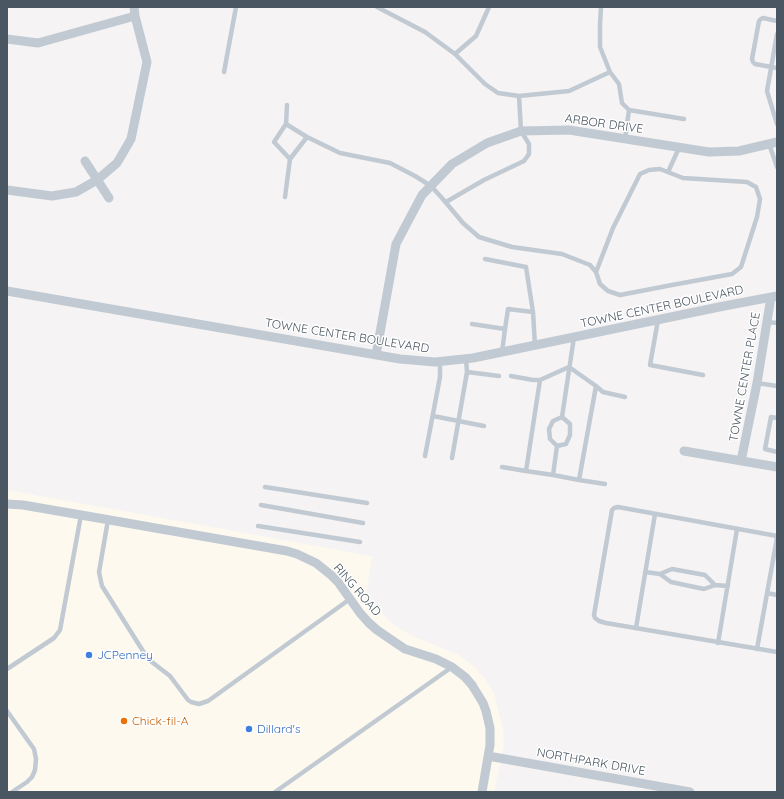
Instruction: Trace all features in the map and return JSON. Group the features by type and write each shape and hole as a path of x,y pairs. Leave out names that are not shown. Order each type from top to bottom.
{"street":[{"path":"7,39 38,43 134,12 147,62 131,139 118,163 97,180 76,192 52,196 7,190"},
{"name":"ARBOR DRIVE","path":"376,355 396,244 422,195 452,164 487,143 521,132 569,130 709,152 739,151 773,143"},
{"path":"85,162 109,198"},
{"name":"TOWNE CENTER BOULEVARD","path":"7,291 376,355 423,361 466,359 774,297"},
{"name":"TOWNE CENTER PLACE","path":"741,461 767,322 774,297"},
{"path":"684,451 777,467"},
{"name":"RING ROAD","path":"7,504 23,505 287,551 316,563 331,575 369,624 405,648 436,659 452,667 465,677 472,685 483,702 491,736 482,792"},
{"name":"NORTHPARK DRIVE","path":"488,756 690,792"}],"lane":[{"path":"224,72 236,7"},
{"path":"377,7 425,32 455,54 485,84 498,93 519,96 569,91 610,72"},
{"path":"455,54 476,36 489,7"},
{"path":"601,7 600,47 610,72 619,84 622,103 629,110 684,119"},
{"path":"777,21 764,18 759,21 752,60 755,64 777,68"},
{"path":"777,34 767,91 777,124"},
{"path":"446,202 484,180 524,161 529,154 529,144 521,132 519,96"},
{"path":"287,105 286,124 274,142 290,159"},
{"path":"624,139 629,110"},
{"path":"286,124 307,137 340,152 390,163 415,176 431,186 463,223 479,237 512,247 562,254 590,265 596,272 600,284 608,291 620,296 732,274 741,267 757,218 760,199 756,187 747,182 683,178 660,169 648,170 640,174 613,228 596,272"},
{"path":"285,197 290,159 307,137"},
{"path":"773,143 777,167"},
{"path":"668,172 679,148"},
{"path":"485,259 526,266 534,312 535,346"},
{"path":"502,352 508,309 534,312"},
{"path":"658,320 650,365 703,375"},
{"path":"767,322 777,324"},
{"path":"472,324 505,329"},
{"path":"562,417 574,337"},
{"path":"452,458 467,372 466,359"},
{"path":"425,456 440,377 440,361"},
{"path":"511,376 540,380 569,367"},
{"path":"569,367 603,392 625,397"},
{"path":"467,372 499,376"},
{"path":"526,471 540,380"},
{"path":"756,383 777,386"},
{"path":"579,480 596,386"},
{"path":"432,416 484,426"},
{"path":"557,446 566,444 570,435 570,424 562,417"},
{"path":"557,446 550,439 549,429 553,421 562,417"},
{"path":"777,418 771,417 765,449 777,452"},
{"path":"553,475 557,446"},
{"path":"502,467 605,484"},
{"path":"265,487 367,503"},
{"path":"261,505 364,523"},
{"path":"757,649 777,537 655,514 618,508 614,508 612,510 594,615 599,621 718,643 757,649 777,652"},
{"path":"636,628 655,514"},
{"path":"7,669 54,638 60,630 81,515"},
{"path":"108,520 100,572 100,581 102,586 148,659 170,676 191,702 199,704 208,701 350,599"},
{"path":"258,526 360,542"},
{"path":"718,643 737,529"},
{"path":"660,574 672,569 705,575 715,585"},
{"path":"645,572 660,574 671,582 704,589 715,585 728,586"},
{"path":"767,593 777,595"},
{"path":"274,792 452,667"},
{"path":"7,711 34,749 36,765 34,774 30,779 12,792"}],"shaded area":[{"path":"7,490 372,556 367,590 376,608 393,624 412,636 457,654 475,667 486,680 494,693 503,729 504,745 494,792 7,792"}],"place":[{"name":"JCPenney","path":"89,655"},
{"name":"Chick-fil-A","path":"124,721"},
{"name":"Dillard's","path":"249,729"}]}
